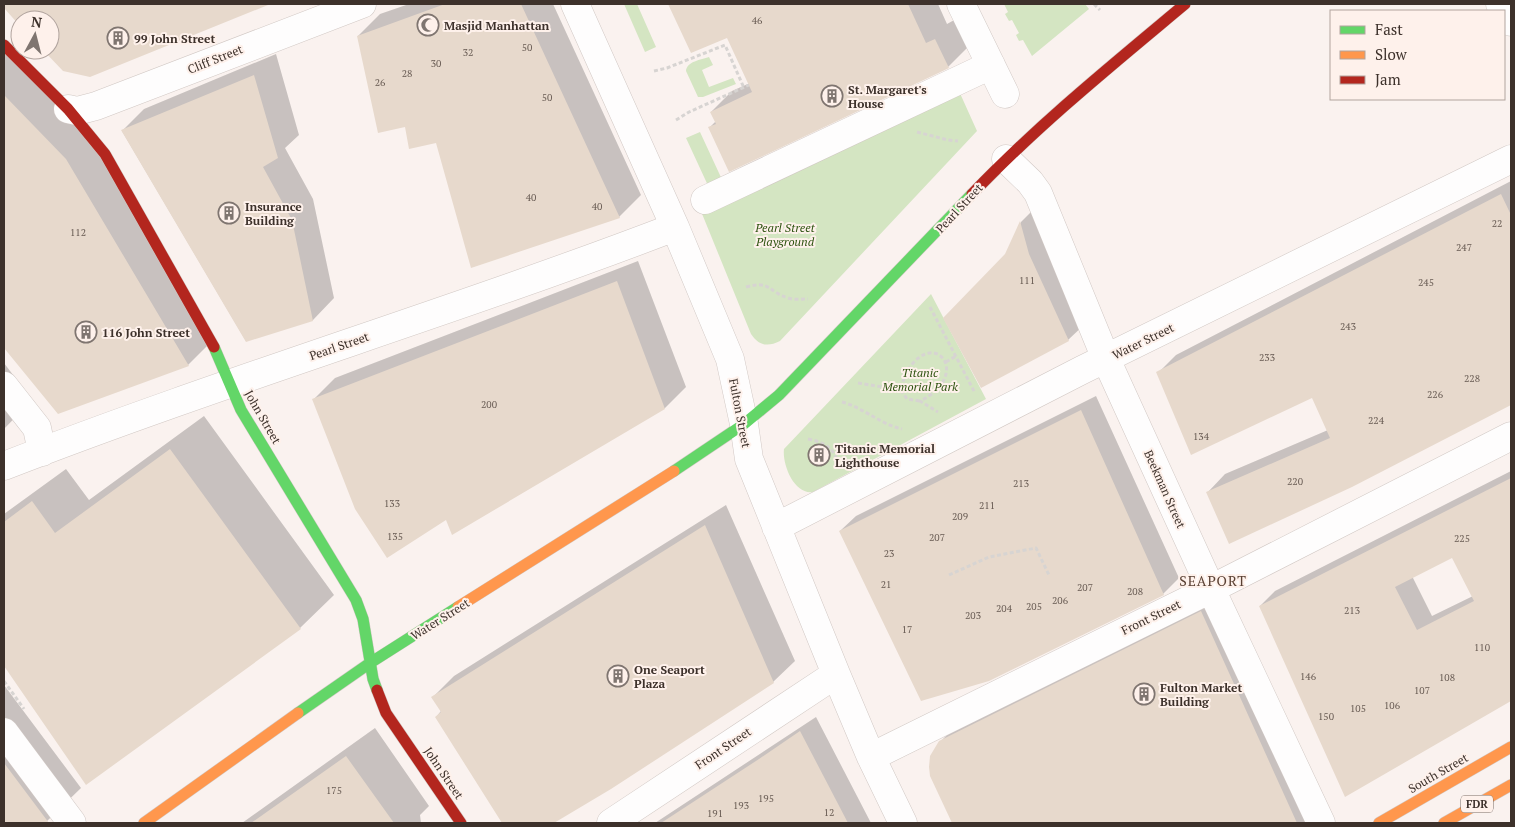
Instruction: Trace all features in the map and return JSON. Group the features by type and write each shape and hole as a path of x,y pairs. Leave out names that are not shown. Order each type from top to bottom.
{"main road":[{"name":"Pearl Street","path":"744,424 779,395 1006,159 1070,101 1185,4"},
{"name":"John Street","path":"4,45 68,109 105,154 207,333 241,410 356,600 363,619 373,679 386,712 461,823"},
{"name":"Water Street","path":"144,823 326,692 699,455 744,424"},
{"name":"South Street","path":"1379,823 1511,747"},
{"name":"FDR","path":"1444,823 1511,785"}],"street":[{"name":"Cliff Street","path":"68,109 77,111 96,106 362,4"},
{"name":"Fulton Street","path":"575,4 675,226 730,360 744,424 749,459 870,757 902,823"},
{"path":"961,4 1005,94"},
{"path":"705,200 991,65"},
{"name":"Beekman Street","path":"1006,159 1030,182 1038,193 1106,359 1210,589 1321,823"},
{"name":"Water Street","path":"776,527 1106,359 1511,159"},
{"name":"Pearl Street","path":"4,466 152,411 675,226"},
{"path":"4,386 37,428 42,452"},
{"name":"Front Street","path":"870,757 1210,589 1511,436"},
{"name":"Front Street","path":"611,823 836,674"},
{"path":"4,732 72,823"}],"path":[{"path":"1094,4 1100,10"},
{"path":"654,71 667,68 725,45 744,88"},
{"path":"676,120 689,112 749,85"},
{"path":"746,287 761,284 788,298 808,299"},
{"path":"930,307 977,396"},
{"path":"920,401 928,397 942,384 946,375 946,362 936,354 927,353 918,358 906,372 901,390 907,399 920,401 942,415"},
{"path":"946,362 956,356"},
{"path":"858,384 901,390"},
{"path":"842,402 861,408 888,425 907,430"},
{"path":"808,438 825,444 832,450 838,464"},
{"path":"949,575 989,557 1036,548 1049,575"}],"green space":[{"path":"624,4 637,4 656,47 645,52"},
{"path":"1004,4 1085,4 1089,9 1032,56 1023,40 1019,41 1016,35 1019,33 1012,20 1009,21 1005,14 1008,12"},
{"path":"709,57 713,65 702,70 709,87 733,78 736,84 703,97 698,97 686,71 692,63"},
{"name":"Pearl Street Playground","path":"954,80 977,131 780,341 768,345 757,341 751,334 696,199 711,192 686,138 700,132 725,186"},
{"name":"Titanic Memorial Park","path":"931,294 986,399 813,492 806,492 800,489 787,470 784,449"}],"building":[{"name":"99 John Street","path":"4,4 268,4 90,77 63,71 53,60 60,60 60,10 10,10 10,15 4,8"},
{"path":"445,4 521,4 620,218 471,268 436,143 409,149 405,127 378,133 357,36"},
{"name":"St. Margaret's House","path":"668,4 908,4 926,43 935,39 949,68 729,172 708,127 716,124 710,112 752,92 727,38 691,53"},
{"name":"Insurance Building","path":"254,75 278,158 263,167 292,220 313,321 246,342 121,130"},
{"name":"116 John Street","path":"4,95 66,159 189,366 58,414 4,348"},
{"path":"1501,194 1511,215 1511,405 1352,487 1229,544 1206,492 1330,438 1312,398 1191,455 1156,372"},
{"path":"1020,221 1029,254 1069,341 981,388 943,318 1005,254"},
{"path":"617,281 665,409 452,535 446,520 387,558 355,509 312,399"},
{"path":"1081,410 1164,595 989,681 921,701 839,531"},
{"path":"170,449 301,629 86,785 4,666 4,522 32,501 55,533"},
{"path":"1511,478 1511,701 1345,797 1259,606","holes":["1452,558 1474,601 1417,630 1395,587"]},
{"name":"One Seaport Plaza","path":"705,525 774,683 611,789 554,823 502,823 435,717 441,712 431,697"},
{"name":"Fulton Market Building","path":"1201,611 1297,823 952,823 930,776 930,756 939,741"},
{"path":"800,731 848,823 661,823 759,759"},
{"path":"346,756 394,823 251,823"},
{"path":"4,763 49,823 4,823"}],"traffic: fast":[{"path":"674,471 744,424 779,395 972,194"},
{"path":"214,347 241,410 356,600 363,619 373,679 377,690"},
{"path":"298,713 370,663 458,607"}],"traffic: slow":[{"path":"458,607 674,471"},
{"path":"144,823 298,713"},
{"path":"1379,823 1511,747"},
{"path":"1444,823 1511,785"}],"traffic: jam":[{"path":"972,194 1049,120 1185,4"},
{"path":"4,45 68,109 105,154 214,347"},
{"path":"377,690 386,713 461,823"}],"place":[{"name":"Masjid Manhattan","path":"428,25"},
{"name":"99 John Street","path":"118,38"},
{"name":"St. Margaret's House","path":"832,96"},
{"name":"Insurance Building","path":"229,213"},
{"name":"116 John Street","path":"86,332"},
{"name":"Titanic Memorial Lighthouse","path":"819,455"},
{"name":"One Seaport Plaza","path":"618,676"},
{"name":"Fulton Market Building","path":"1144,694"}],"district":[{"name":"SEAPORT","path":"1213,580"}]}
